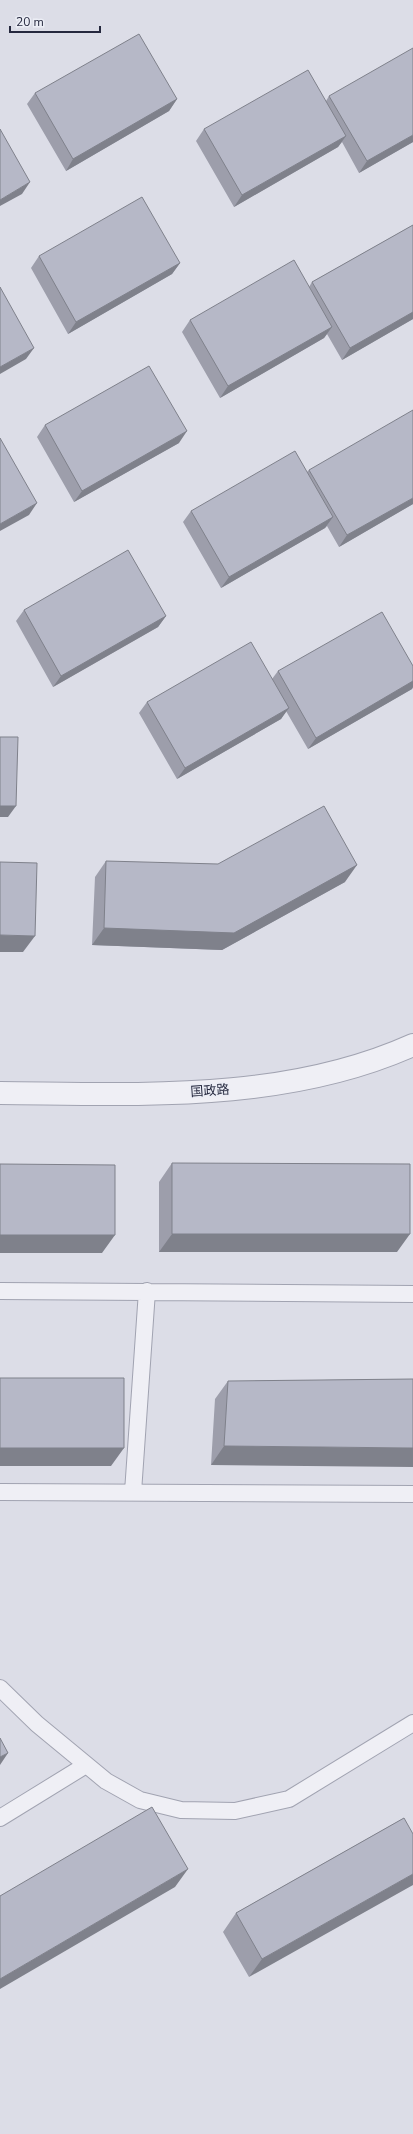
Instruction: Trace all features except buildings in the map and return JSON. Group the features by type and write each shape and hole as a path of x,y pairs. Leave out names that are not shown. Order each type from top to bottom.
{"street":[{"name":"国政路","path":"0,1093 166,1094 244,1089 322,1075 395,1054 413,1046"}],"lane":[{"path":"0,1291 413,1294"},
{"path":"132,1492 147,1291"},
{"path":"0,1492 413,1494"},
{"path":"0,1688 37,1724 106,1781 140,1800 181,1810 235,1811 289,1799 413,1723"},
{"path":"0,1818 86,1765"}]}
